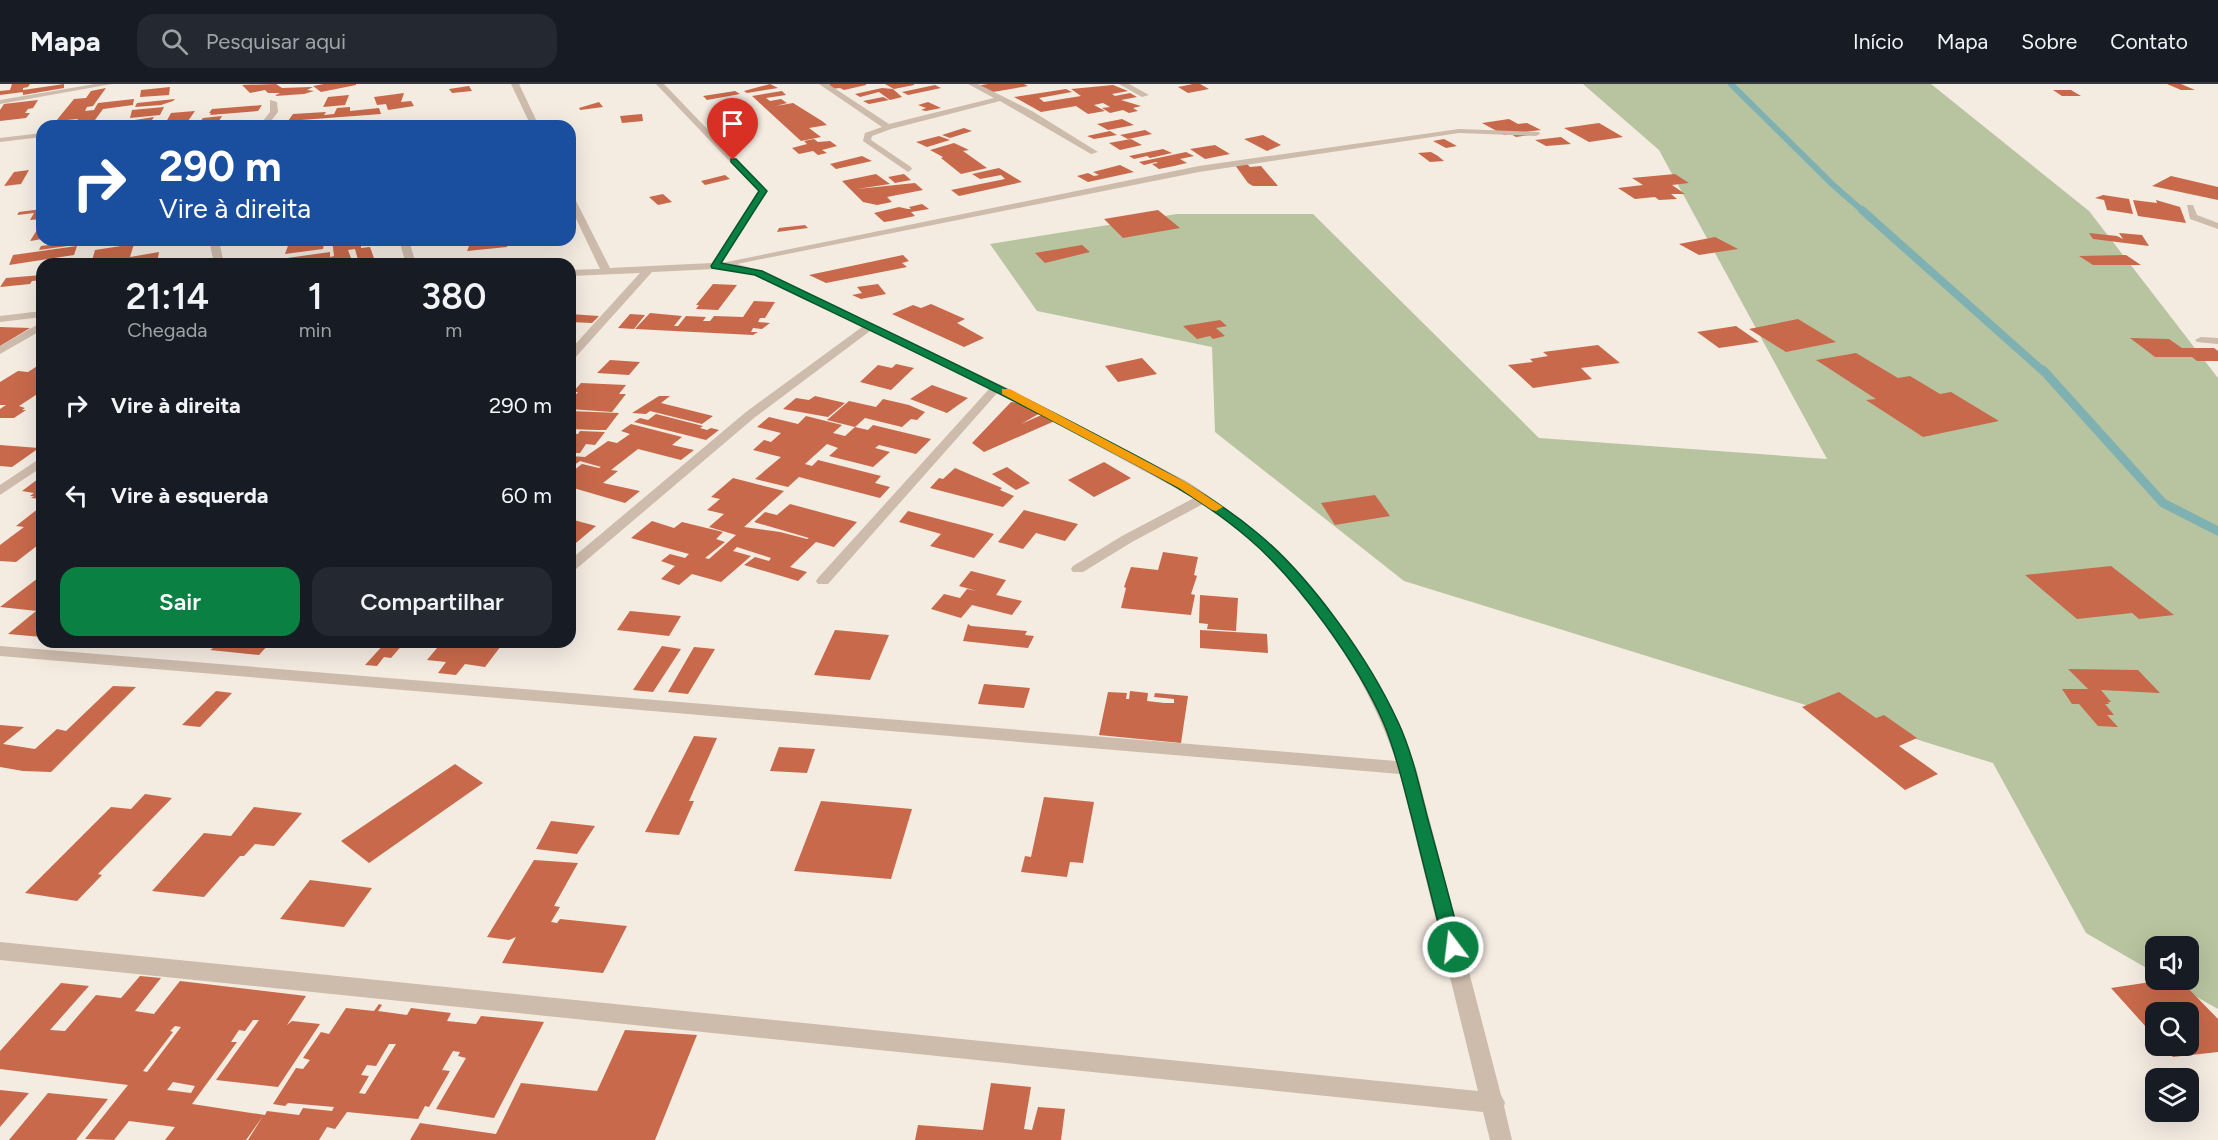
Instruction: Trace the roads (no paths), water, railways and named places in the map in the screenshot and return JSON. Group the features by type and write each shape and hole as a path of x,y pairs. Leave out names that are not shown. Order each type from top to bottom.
{"street":[{"path":"0,102 108,84"},
{"path":"515,84 533,120"},
{"path":"660,84 763,191 716,266"},
{"path":"823,84 888,127"},
{"path":"972,84 1029,113 1094,152"},
{"path":"1123,84 1145,95"},
{"path":"909,169 867,141 868,135 888,127 999,99"},
{"path":"268,120 274,112 273,102"},
{"path":"716,266 1199,169 1459,131 1536,134"},
{"path":"0,140 36,136"},
{"path":"2190,207 2193,217 2218,226"},
{"path":"576,209 606,271"},
{"path":"576,273 716,266 736,267 758,273 997,387 1204,498 1254,536 1314,601 1359,666 1391,723 1407,768 1502,1140"},
{"path":"576,350 650,268"},
{"path":"0,319 36,315"},
{"path":"576,562 750,415 870,326"},
{"path":"0,351 36,329"},
{"path":"2201,340 2218,341"},
{"path":"823,581 997,387"},
{"path":"0,491 36,465"},
{"path":"1078,569 1127,538 1204,498"},
{"path":"0,651 1407,768"},
{"path":"0,951 1494,1103"}],"waterway":[{"path":"1731,84 1832,184 1864,212"},
{"path":"1862,210 2044,372"},
{"path":"2043,370 2163,503 2218,531"}]}
